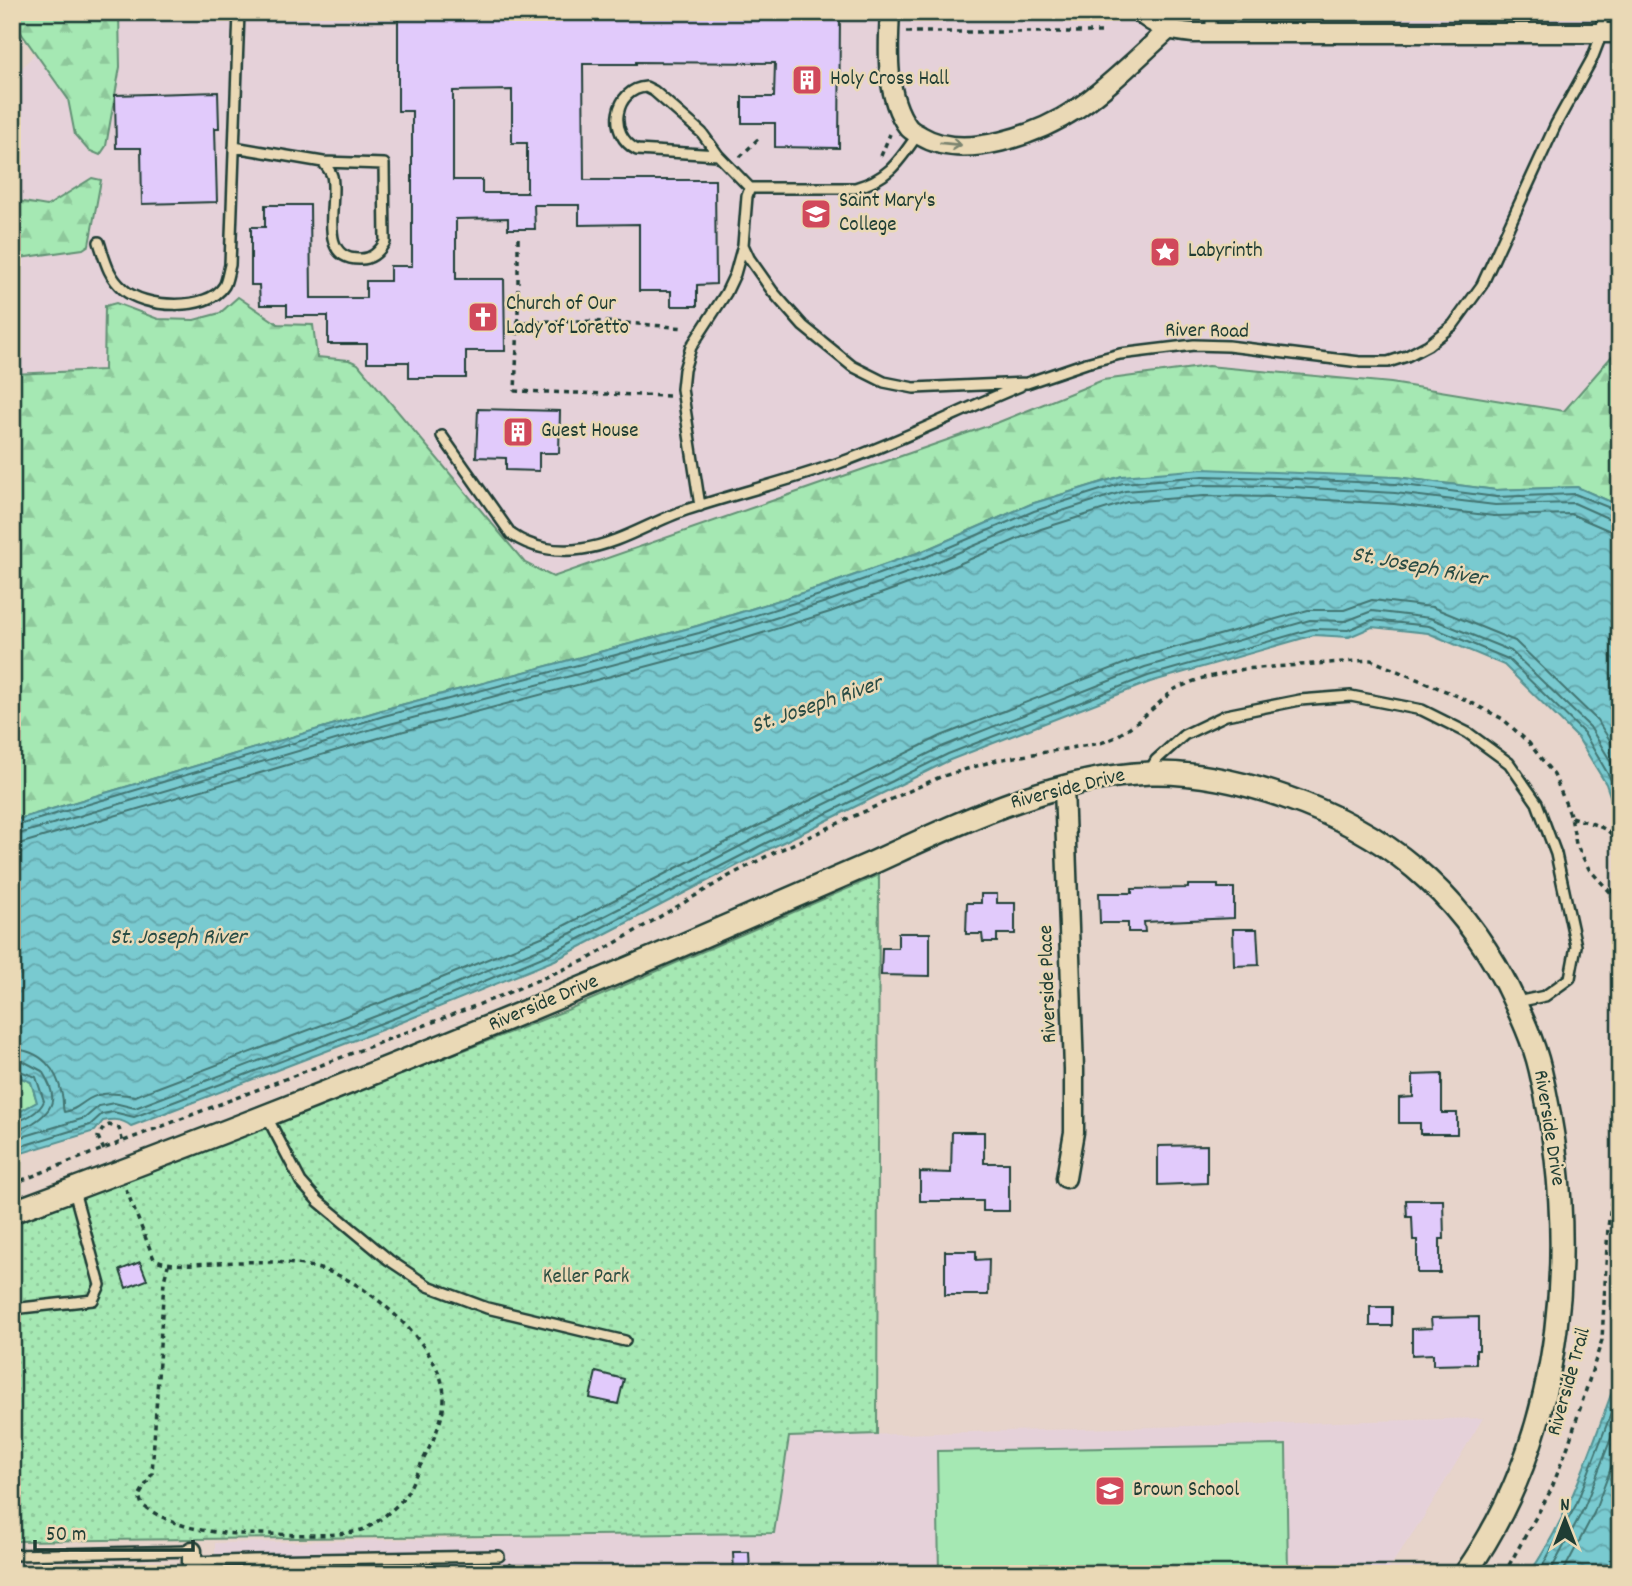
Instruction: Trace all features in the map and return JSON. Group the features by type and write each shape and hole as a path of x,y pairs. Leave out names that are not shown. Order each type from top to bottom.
{"street":[{"path":"890,12 891,83 898,109 910,129 931,142 957,146 993,143 1054,122 1089,100 1167,31"},
{"path":"1139,12 1167,31 1211,33 1611,33"},
{"name":"Riverside Drive","path":"12,1212 526,1012 966,820 1021,799 1112,776 1149,773 1179,773 1215,778 1263,789 1302,803 1377,839 1446,897 1469,922 1494,962 1515,1003 1536,1055 1547,1100 1557,1181 1559,1291 1553,1349 1532,1441 1497,1520 1465,1574"},
{"name":"Riverside Place","path":"1064,787 1074,1107 1074,1132 1066,1178"}],"lane":[{"path":"99,242 109,275 125,292 143,300 164,304 202,302 223,287 230,265 239,12"},
{"path":"1210,12 1211,33"},
{"path":"1602,12 1611,33"},
{"name":"River Road","path":"743,245 748,258 788,309 830,350 852,366 884,382 914,388 1027,383 1086,363 1161,348 1228,346 1360,362 1388,362 1428,345 1453,325 1482,285 1521,195 1556,124 1592,59 1611,33"},
{"path":"718,155 637,150 626,144 619,133 617,123 629,93 646,87 654,91 702,133 718,155 750,188 830,189 872,184 883,178 897,163 918,134"},
{"path":"234,147 323,162 384,164 385,242 378,252 368,258 358,260 347,257 338,250 332,239 332,175 323,162"},
{"path":"700,506 684,397 684,370 691,347 726,293 735,274 743,245 750,188"},
{"path":"442,436 511,534 540,548 581,550 700,506 840,463 1027,383"},
{"path":"1149,773 1156,760 1184,734 1226,715 1300,700 1351,695 1422,710 1468,733 1509,763 1536,803 1556,854 1576,946 1570,978 1545,996 1515,1003"},
{"path":"266,1115 300,1182 318,1201 390,1260 428,1286 487,1308 625,1341"},
{"path":"12,1309 93,1300 100,1285 73,1189"},
{"path":"12,1555 192,1562 499,1556"},
{"path":"253,1560 253,1574"}],"path":[{"path":"890,32 1102,32"},
{"path":"881,156 890,136 888,126"},
{"path":"744,160 740,158 759,138"},
{"path":"518,236 518,323 514,391 684,397"},
{"path":"518,323 537,321 650,325 701,330"},
{"path":"1571,817 1609,830 1618,841 1620,851"},
{"path":"1611,892 1620,877"},
{"path":"104,1150 98,1137 104,1127 109,1125 119,1128 123,1143"},
{"name":"Riverside Trail","path":"1504,1574 1555,1479 1602,1340 1608,1227 1620,1142"},
{"path":"119,1172 154,1259 168,1265 251,1261 295,1264 341,1276 374,1296 405,1325 433,1359 442,1381 444,1399 440,1420 403,1500 363,1529 337,1534 225,1535 172,1523 142,1506 139,1496 152,1474 164,1281 168,1265"},
{"path":"520,1572 727,1571"}],"shaded area":[{"name":"Saint Mary's College","path":"70,12 1620,12 1620,347 1564,411 1391,383 1208,366 1103,380 999,422 553,577 12,392 12,80"},
{"name":"Brown School","path":"1483,1418 1425,1515 1385,1574 215,1574 215,1543 773,1533 789,1437"}],"green space":[{"path":"12,12 119,12 120,67 106,146 100,155 88,150 75,135 68,99 12,23"},
{"path":"92,178 101,180 89,245 83,249 12,259 12,200 47,206"},
{"path":"238,297 278,324 313,325 317,357 349,360 358,364 525,563 553,577 999,422 1103,380 1208,366 1391,383 1564,411 1620,347 1620,506 1577,487 1496,490 1396,477 1122,476 1031,504 923,551 821,587 697,626 382,710 12,821 12,374 104,370 105,306 116,303 158,319 194,320 220,313"},
{"name":"Keller Park","path":"879,875 877,1434 789,1437 774,1533 12,1541 12,1221 282,1121 567,1010"},
{"path":"12,1074 31,1082 37,1102 12,1116"},
{"path":"1286,1445 1288,1574 939,1574 937,1451"}],"water":[{"name":"St. Joseph River","path":"1203,469 1396,477 1496,490 1577,487 1620,506 1620,825 1606,784 1578,738 1504,665 1428,633 1372,627 1349,637 1314,635 1150,682 950,760 769,849 555,960 402,1022 131,1126 118,1120 103,1121 95,1131 12,1156 12,1116 37,1102 31,1082 12,1074 12,821 382,710 697,626 923,551 1031,504 1122,476"},
{"path":"1620,1370 1620,1574 1529,1574 1570,1501"}],"building":[{"path":"398,12 774,15 774,12 840,12 839,148 775,147 775,123 742,123 742,97 774,97 775,63 583,64 584,180 715,180 716,284 697,285 697,306 671,306 671,291 639,291 639,224 579,225 579,205 534,205 535,229 508,229 508,218 456,219 456,279 504,279 505,351 466,351 466,378 409,378 409,362 367,362 367,344 328,344 328,316 287,316 287,305 260,305 259,285 251,285 251,227 265,227 265,205 310,205 311,298 366,298 366,281 390,281 390,266 412,266 412,111 398,111","holes":["512,90 512,143 527,143 527,193 482,193 482,180 453,180 453,91"]},
{"path":"218,92 219,128 215,128 217,202 142,204 141,148 116,148 115,95"},
{"name":"Guest House","path":"478,409 560,411 559,453 539,453 539,471 506,470 506,458 476,457"},
{"path":"1188,885 1234,888 1234,918 1144,922 1145,932 1128,932 1128,923 1100,923 1099,893 1132,893 1132,889 1188,888"},
{"path":"981,894 997,894 997,903 1015,903 1015,934 997,934 997,942 983,942 982,934 966,934 967,903 981,903"},
{"path":"1233,929 1257,929 1259,965 1234,966"},
{"path":"898,933 930,933 930,976 881,975 882,948 898,948"},
{"path":"1442,1074 1442,1113 1457,1113 1457,1134 1420,1134 1420,1123 1399,1123 1399,1098 1413,1097 1413,1075"},
{"path":"952,1132 984,1132 984,1163 1009,1163 1009,1211 983,1211 983,1201 920,1201 920,1172 951,1173"},
{"path":"1207,1145 1207,1183 1158,1185 1158,1146"},
{"path":"1406,1200 1443,1200 1444,1239 1440,1239 1440,1273 1417,1273 1417,1240 1413,1240 1412,1217 1407,1217"},
{"path":"945,1251 976,1251 976,1260 989,1259 988,1295 945,1295"},
{"path":"140,1262 147,1280 126,1288 120,1270"},
{"path":"1370,1307 1392,1307 1392,1326 1370,1326"},
{"path":"1479,1317 1479,1350 1476,1350 1476,1364 1433,1365 1433,1354 1412,1355 1412,1329 1432,1328 1431,1318"},
{"path":"596,1372 624,1379 618,1404 590,1398"},
{"path":"733,1552 749,1552 750,1574 734,1574"}],"place":[{"name":"Holy Cross Hall","path":"807,80"},
{"name":"Saint Mary's College","path":"816,214"},
{"name":"Labyrinth","path":"1165,252"},
{"name":"Church of Our Lady of Loretto","path":"483,317"},
{"name":"Guest House","path":"518,432"},
{"name":"Brown School","path":"1110,1491"}]}
